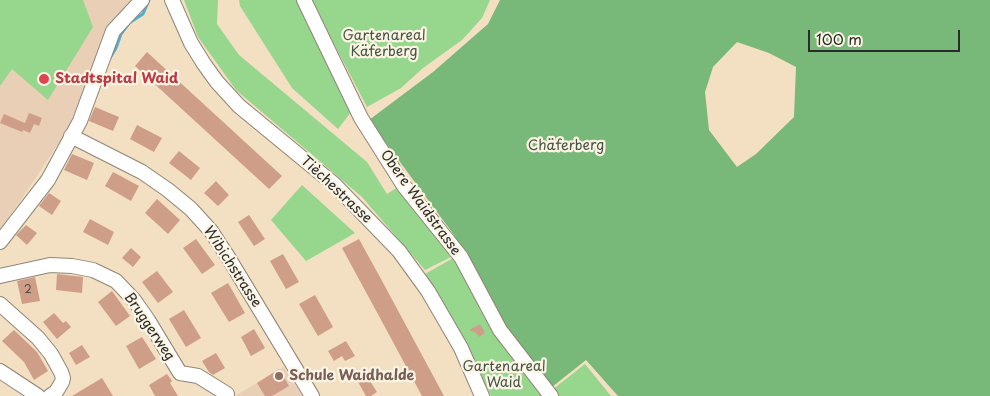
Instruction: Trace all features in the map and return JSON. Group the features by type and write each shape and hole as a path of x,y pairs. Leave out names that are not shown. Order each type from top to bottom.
{"street":[{"path":"0,242 48,180 80,121 113,31 142,0"},
{"name":"Tièchestrasse","path":"172,0 191,43 204,64 239,106 335,185 398,251 428,291 456,340 482,396"},
{"name":"Obere Waidstrasse","path":"304,0 361,118 404,186 461,258 500,330 551,396"},
{"name":"Wibichstrasse","path":"71,136 142,172 191,209 211,232 228,257 312,396"},
{"name":"Bruggerweg","path":"0,276 50,265 72,266 93,270 116,282 134,300 180,374 198,376 227,394"},
{"path":"0,304 38,338 58,366 63,378 56,392 50,396"},
{"path":"0,371 38,396"}],"shaded area":[{"name":"Stadtspital Waid","path":"0,0 136,0 110,27 67,131 0,231"},
{"name":"Schule Waidhalde","path":"284,367 302,396 235,396"}],"green space":[{"path":"0,0 83,0 93,27 48,100 12,69 0,86"},
{"path":"184,0 218,0 217,24 239,55 367,162 387,194 398,187 453,256 425,270 362,197 236,90 198,37"},
{"path":"239,0 298,0 351,112 338,129 292,88 240,6"},
{"name":"Gartenareal Käferberg","path":"311,0 490,0 482,18 462,40 423,68 401,88 367,107"},
{"name":"Chäferberg","path":"500,0 990,0 990,396 618,396 586,360 552,387 511,337 454,235 369,120 433,72 488,24","holes":["737,42 769,53 796,67 794,117 756,154 737,167 709,130 705,92 713,67"]},
{"path":"302,185 355,233 306,261 271,220"},
{"name":"Gartenareal Waid","path":"455,257 547,396 491,396 464,339 425,274"},
{"path":"585,364 611,396 556,396 552,390"}],"building":[{"path":"147,52 282,176 269,189 135,66"},
{"path":"95,107 119,117 113,131 89,121"},
{"path":"29,113 42,118 39,126 34,124 30,133 23,130 22,132 0,123 4,114 25,123"},
{"path":"137,125 162,138 154,152 130,139"},
{"path":"179,151 200,168 191,180 169,163"},
{"path":"72,154 94,163 87,180 64,170"},
{"path":"113,172 139,186 131,201 105,186"},
{"path":"216,181 229,195 218,206 204,193"},
{"path":"49,193 61,201 52,215 39,206"},
{"path":"157,199 180,220 168,234 145,213"},
{"path":"249,215 265,239 254,246 238,222"},
{"path":"90,219 114,232 108,245 83,232"},
{"path":"26,225 37,233 27,245 16,235"},
{"path":"196,239 215,265 202,274 183,248"},
{"path":"359,239 444,396 422,396 342,248"},
{"path":"131,248 141,257 133,267 122,258"},
{"path":"283,254 299,282 286,289 270,261"},
{"path":"157,271 173,292 158,303 142,282"},
{"path":"57,274 83,277 82,293 56,290"},
{"path":"35,277 40,301 22,304 17,281"},
{"path":"228,283 245,313 229,322 211,293"},
{"path":"112,291 130,316 116,326 98,302"},
{"path":"315,295 333,327 318,336 299,304"},
{"path":"184,310 201,338 186,347 169,319"},
{"path":"54,313 63,323 66,321 71,327 57,339 43,322"},
{"path":"480,324 485,333 479,337 476,333 469,330"},
{"path":"254,329 265,348 251,356 241,337"},
{"path":"14,330 37,352 48,371 34,380 24,362 2,341"},
{"path":"142,337 156,359 139,369 126,346"},
{"path":"346,341 355,356 345,361 342,356 334,361 328,351"},
{"path":"82,345 90,357 76,365 69,353"},
{"path":"216,353 225,368 213,375 202,361"},
{"path":"279,369 289,386 272,396 265,396 257,383"},
{"path":"363,370 377,392 371,396 366,396 354,375"},
{"path":"167,374 178,396 155,396 149,385"},
{"path":"102,378 113,396 72,396"}],"waterway":[{"path":"110,58 121,34 129,23 143,14 149,0"}],"place":[{"name":"Stadtspital Waid","path":"44,79"},
{"name":"Schule Waidhalde","path":"279,376"}]}
